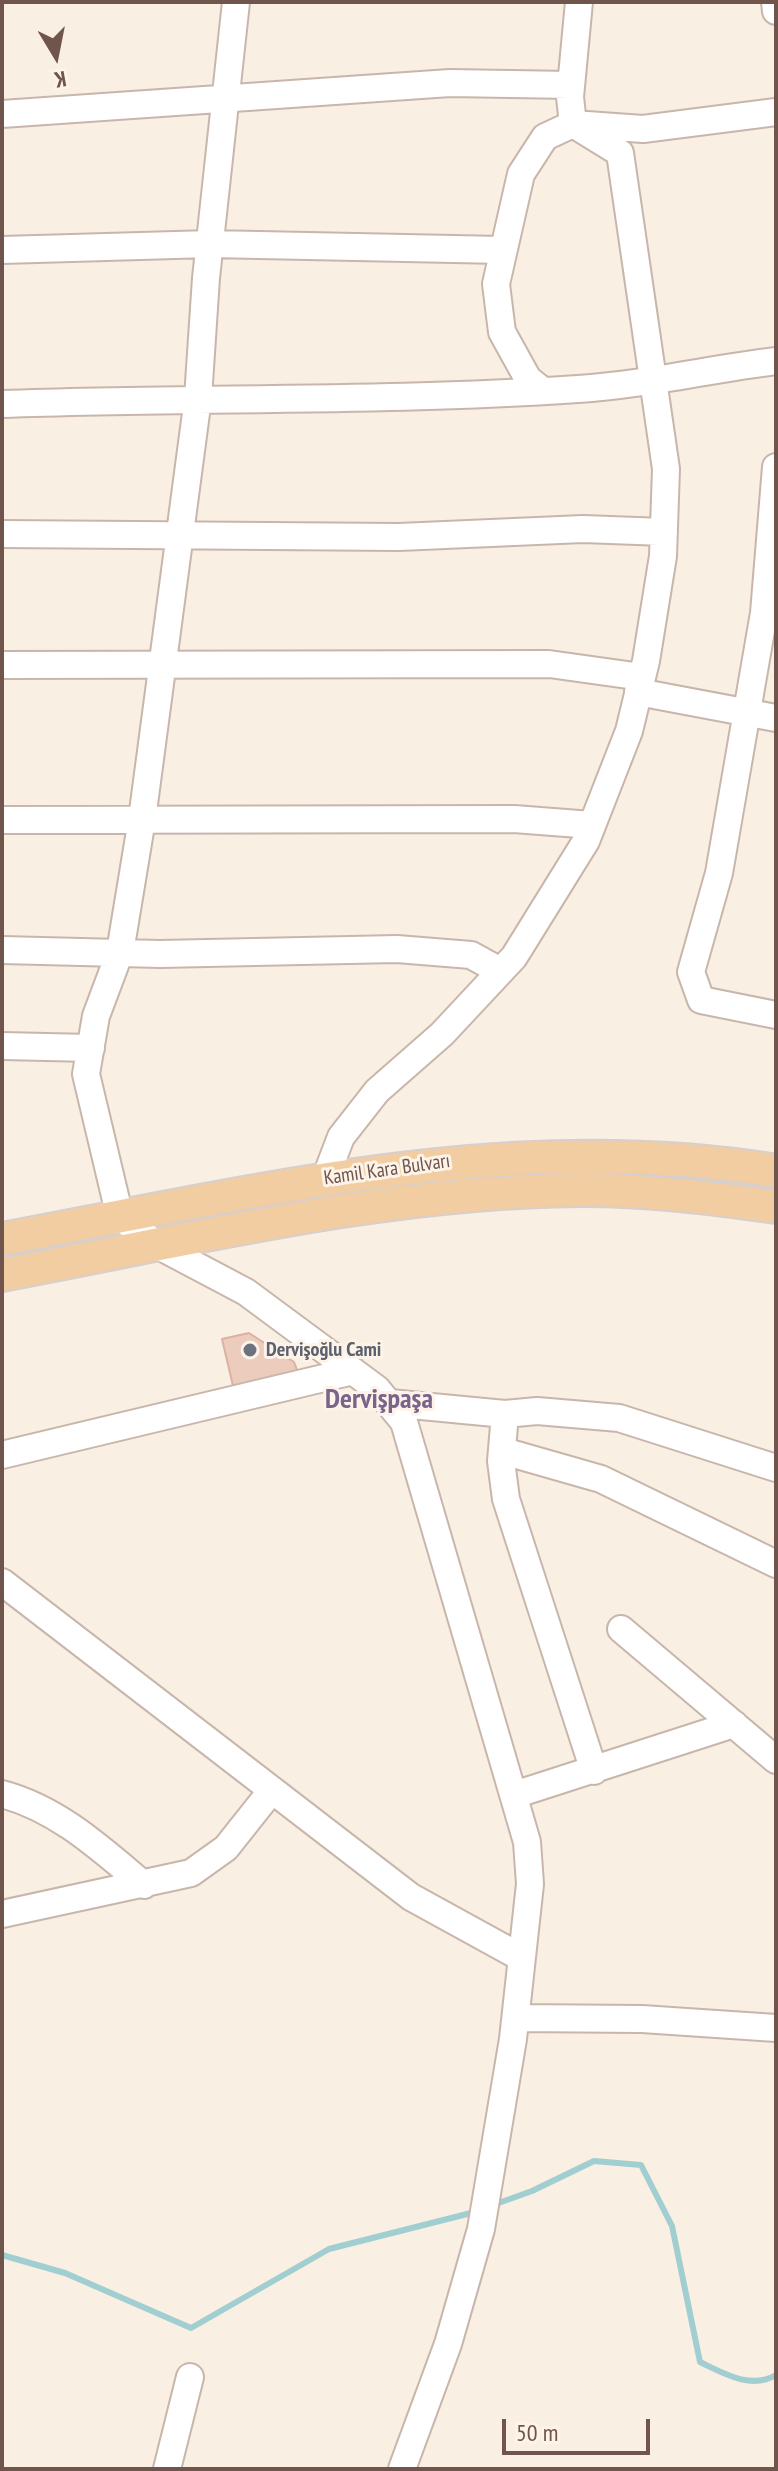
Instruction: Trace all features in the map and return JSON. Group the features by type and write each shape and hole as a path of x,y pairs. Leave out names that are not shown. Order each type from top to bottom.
{"main road":[{"name":"Kamil Kara Bulvarı","path":"2,1239 417,1165 528,1156 653,1158 776,1171"},
{"name":"Kamil Kara Bulvarı","path":"2,1275 374,1207 501,1194 583,1190 660,1193 776,1207"}],"street":[{"path":"236,2 210,244 198,398 142,819 120,952 96,1016 86,1074 120,1217 159,1246 246,1292 353,1371 390,1403 404,1422 527,1842 530,1884 516,2018 481,2229 448,2344 402,2469"},
{"path":"573,124 571,85 579,2"},
{"path":"775,2 776,11"},
{"path":"2,114 450,83 571,85"},
{"path":"543,391 528,379 502,332 496,284 521,174 545,137 573,124 643,129 776,112"},
{"path":"325,1179 341,1137 377,1091 442,1034 514,957 592,825 629,731 640,684 664,532 666,469 620,153 573,124"},
{"path":"2,250 210,244 502,250"},
{"path":"2,404 198,398 421,397 543,391 776,361"},
{"path":"776,467 764,613 719,873 691,972 701,1000 776,1015"},
{"path":"2,534 399,537 583,529 664,532"},
{"path":"2,665 549,664 776,718"},
{"path":"2,820 514,819 592,825"},
{"path":"2,950 397,949 471,955 500,971"},
{"path":"2,1046 91,1048"},
{"path":"2,1455 353,1371"},
{"path":"390,1403 505,1414 537,1411 619,1418 776,1468"},
{"path":"505,1414 503,1451 506,1499 594,1771"},
{"path":"503,1451 601,1479 776,1564"},
{"path":"2,1583 411,1897 522,1958"},
{"path":"621,1629 776,1760"},
{"path":"514,1795 734,1724"},
{"path":"2,1914 191,1873 226,1848 272,1790"},
{"path":"2,1794 20,1798 76,1827 144,1885"},
{"path":"516,2018 642,2019 776,2028"},
{"path":"167,2469 190,2377"}],"green space":[{"path":"528,1170 654,1172 776,1184 776,1189 651,1178 526,1176 415,1184 221,1217 220,1212 378,1185"}],"building":[{"name":"Dervişoğlu Cami","path":"249,1333 294,1362 299,1375 234,1390 222,1339"}],"waterway":[{"path":"493,2205 532,2191 594,2161 641,2165 672,2226 700,2362 747,2380 757,2381 776,2375"},
{"path":"2,2255 65,2273 191,2328 329,2249 475,2212"}],"place":[{"name":"Dervişoğlu Cami","path":"250,1350"}],"district":[{"name":"Dervişpaşa","path":"379,1400"}]}
